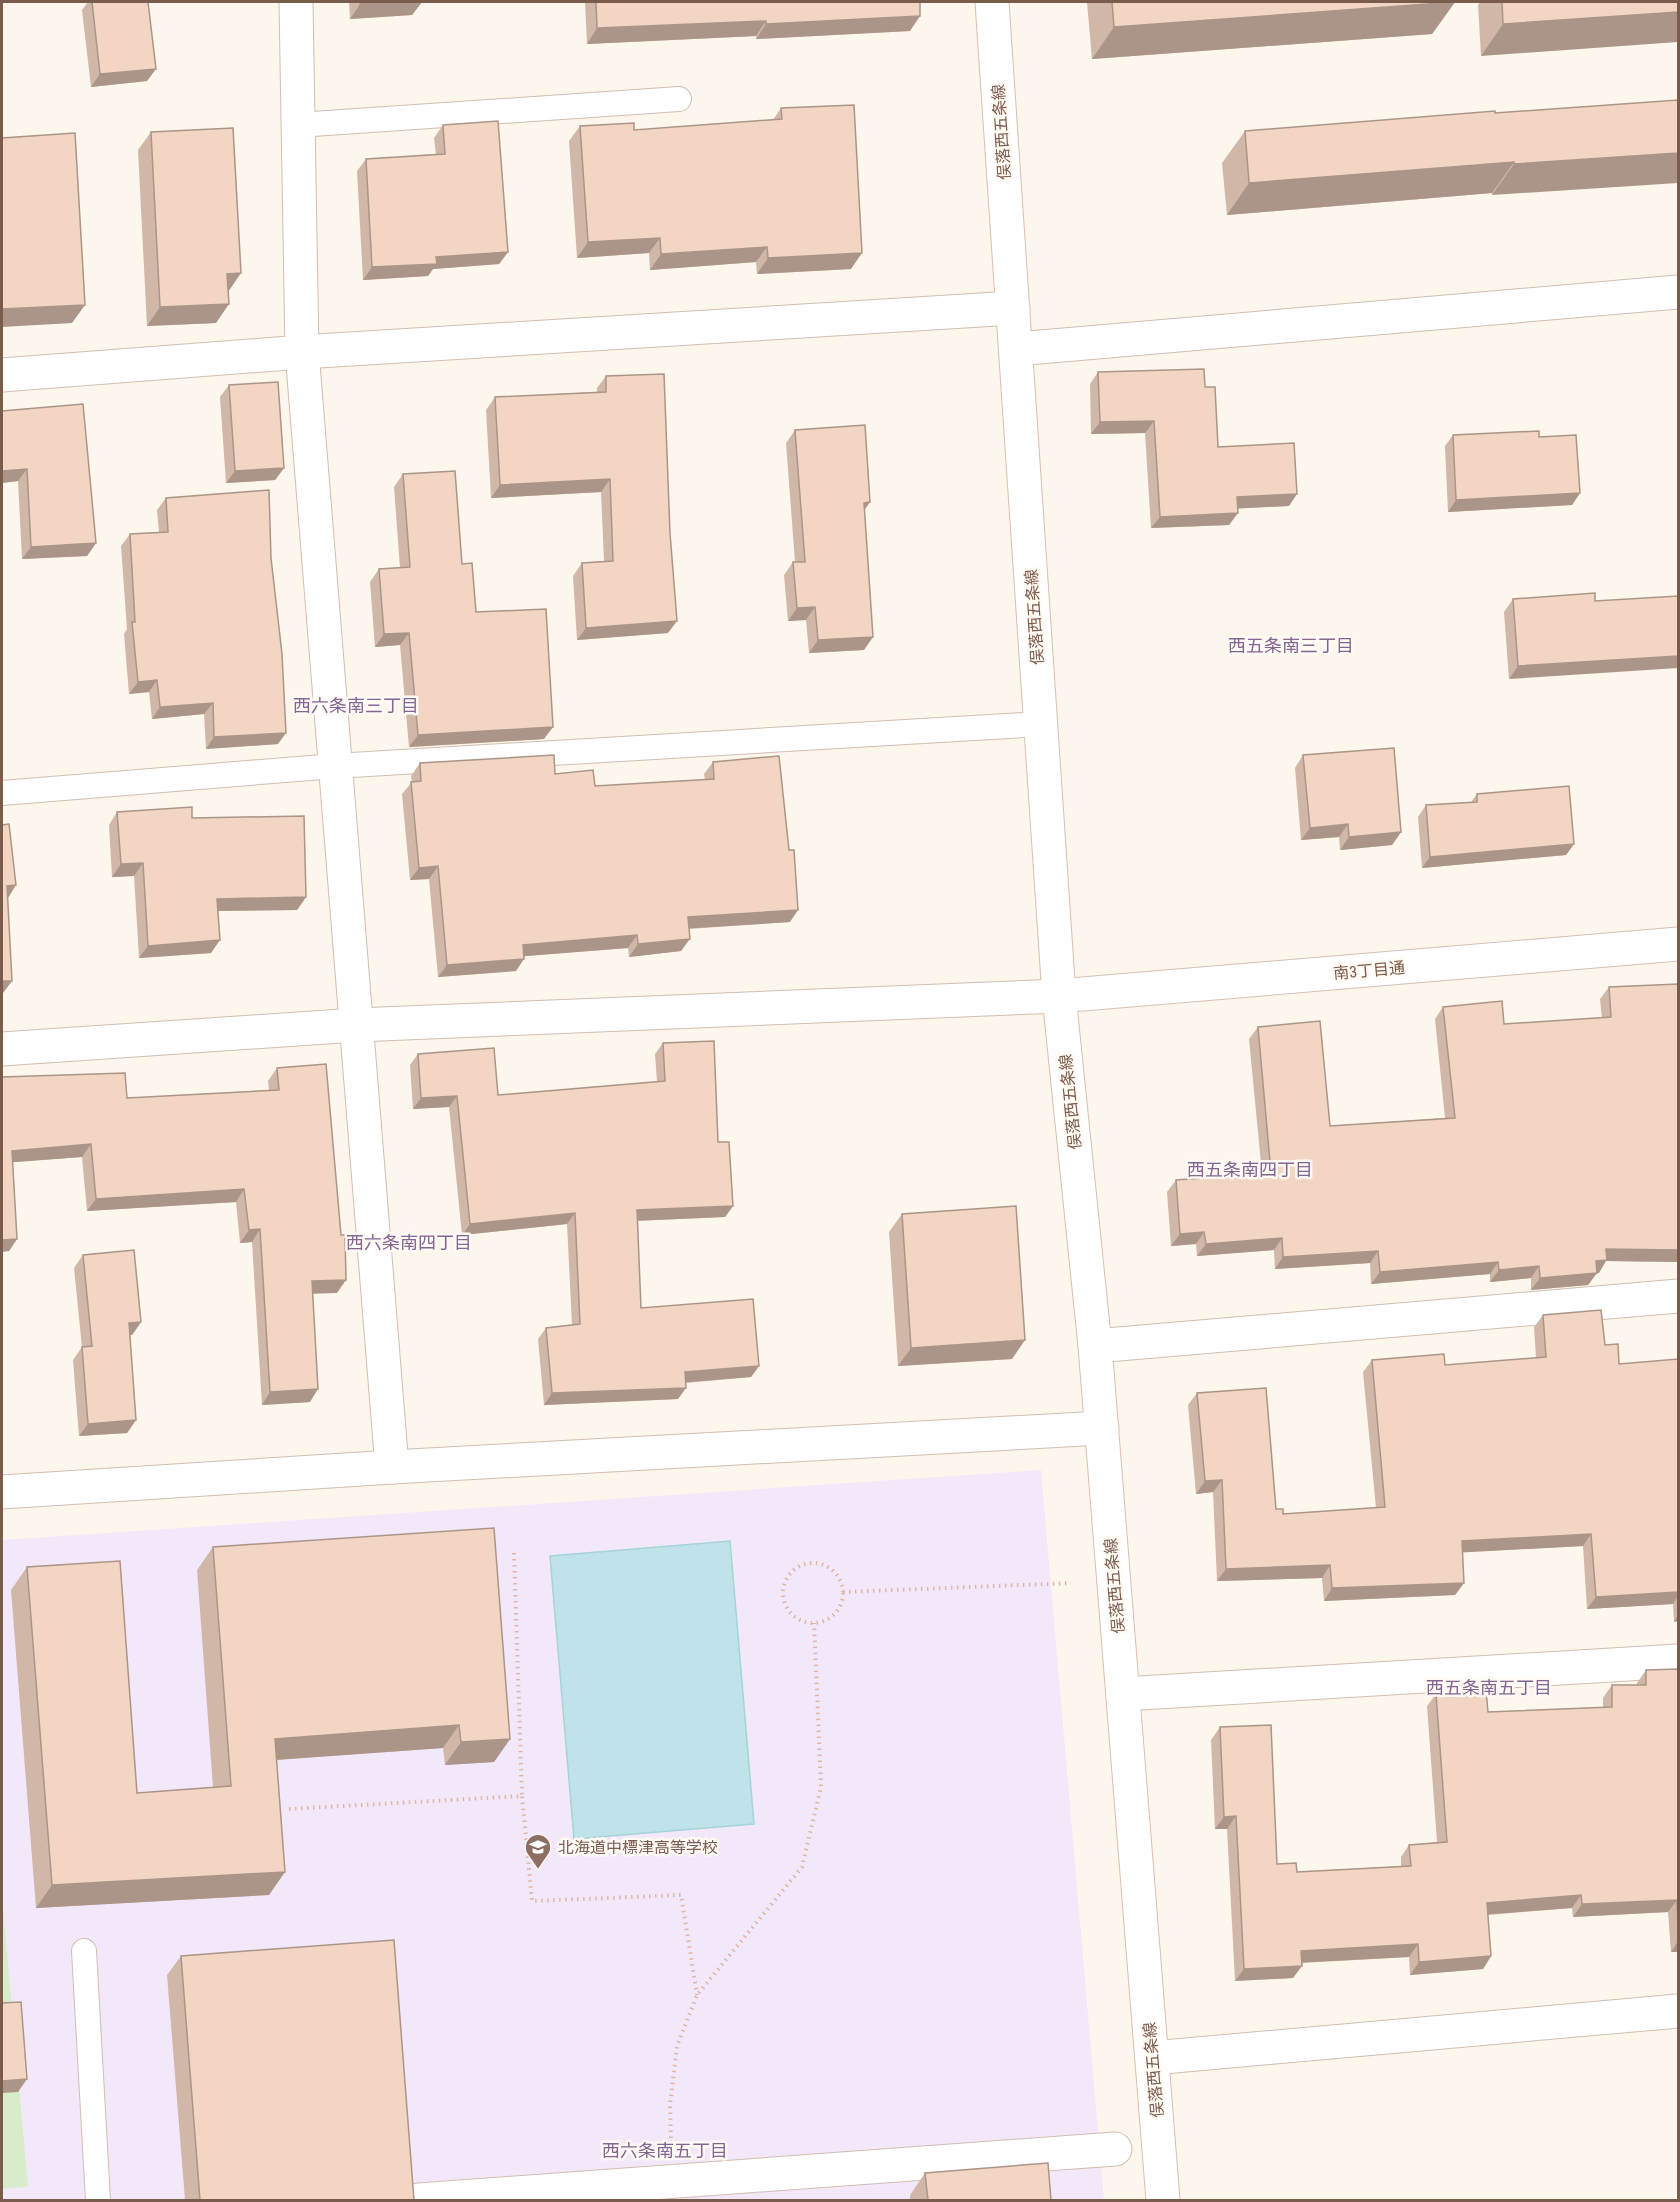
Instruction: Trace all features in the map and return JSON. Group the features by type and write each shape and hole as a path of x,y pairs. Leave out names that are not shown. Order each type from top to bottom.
{"street":[{"path":"296,2 302,352 392,1467"},
{"name":"俣落西五条線","path":"992,2 1059,996 1095,1346 1163,2200"},
{"path":"1017,349 1678,292"},
{"path":"2,375 302,352 1013,308"},
{"name":"南3丁目通","path":"2,1049 356,1024 1059,996 1678,944"},
{"path":"1095,1346 1678,1296"},
{"path":"2,1492 392,1467 1102,1428"},
{"path":"1123,1694 1678,1661"},
{"path":"1152,2058 1678,2011"},
{"path":"419,2200 1115,2149"}],"lane":[{"path":"298,124 679,99"},
{"path":"2,794 335,766 1041,724"},
{"path":"84,1951 98,2200"}],"path":[{"path":"514,1553 522,1796 532,1901 681,1895 697,1995"},
{"path":"812,1562 828,1566 839,1577 843,1592 840,1607 830,1618 814,1623 799,1620 788,1609 783,1593 786,1579 797,1568 812,1562"},
{"path":"843,1592 1071,1583 1072,1595"},
{"path":"672,2181 670,2105 677,2046 697,1995 802,1867 821,1787 814,1623"},
{"path":"289,1809 522,1796"}],"shaded area":[{"name":"北海道中標津高等学校","path":"1041,1470 1104,2200 2,2200 2,1540"}],"green space":[{"path":"2,1897 28,2187 2,2189"}],"water":[{"path":"730,1541 754,1824 574,1839 550,1556"}],"building":[{"path":"92,2 148,2 156,69 100,74"},
{"path":"360,2 399,2 360,4"},
{"path":"596,2 920,2 920,16 766,24 766,21 597,28"},
{"path":"1112,2 1455,2 1114,27"},
{"path":"1502,2 1678,2 1678,12 1503,24"},
{"path":"1678,100 1678,153 1514,164 1514,162 1249,183 1245,131 1495,111 1495,113"},
{"path":"854,105 862,253 768,258 767,247 661,254 660,238 588,242 580,126 634,123 634,130 782,119 781,108"},
{"path":"498,121 508,252 436,257 437,264 372,267 366,159 445,154 443,125"},
{"path":"233,128 241,273 227,274 229,304 160,307 151,132"},
{"path":"75,133 85,305 2,309 2,138"},
{"path":"1204,369 1205,387 1215,387 1218,447 1294,443 1297,494 1237,497 1238,513 1160,517 1154,421 1100,422 1098,372"},
{"path":"664,374 670,533 677,621 586,628 582,563 613,561 610,479 500,485 495,397 606,392 606,376"},
{"path":"278,382 284,468 235,471 229,385"},
{"path":"83,404 96,543 31,547 27,469 2,471 2,411"},
{"path":"865,425 870,502 864,503 873,637 818,640 815,607 797,608 793,562 805,562 795,430"},
{"path":"1539,431 1539,437 1576,435 1580,493 1456,500 1453,435"},
{"path":"455,471 462,564 472,563 476,612 546,609 553,727 418,735 409,633 384,634 379,569 410,567 403,474"},
{"path":"269,490 271,558 282,654 286,733 214,737 213,703 160,707 157,680 138,682 132,622 135,622 130,534 168,532 166,498"},
{"path":"1595,593 1595,601 1678,596 1678,656 1518,666 1513,599"},
{"path":"1394,748 1401,832 1349,837 1348,824 1310,828 1303,755"},
{"path":"554,755 555,774 593,770 595,786 714,779 713,762 779,756 789,850 794,850 798,910 688,917 690,939 638,944 637,935 523,945 524,959 447,965 438,866 419,868 411,782 421,781 420,763"},
{"path":"1569,786 1574,844 1430,857 1426,805 1477,802 1477,794"},
{"path":"192,807 192,818 304,816 306,897 217,899 220,940 148,946 143,863 121,864 117,812"},
{"path":"9,824 16,885 7,886 12,981 2,981 2,825"},
{"path":"1678,984 1678,1250 1606,1249 1607,1260 1596,1261 1597,1273 1540,1278 1539,1266 1499,1270 1498,1262 1380,1272 1378,1251 1283,1257 1282,1238 1206,1244 1204,1232 1180,1234 1176,1180 1271,1173 1258,1027 1320,1021 1330,1126 1455,1118 1443,1007 1502,1001 1504,1024 1611,1017 1609,987"},
{"path":"714,1041 718,1142 729,1142 733,1206 637,1210 641,1308 753,1299 759,1366 685,1372 686,1388 552,1393 546,1328 580,1324 575,1213 470,1224 457,1096 421,1098 418,1054 494,1048 498,1095 665,1081 663,1043"},
{"path":"326,1064 341,1235 345,1235 346,1280 312,1281 318,1389 270,1392 260,1229 249,1230 244,1189 96,1199 91,1144 12,1151 17,1239 2,1240 2,1077 125,1073 127,1098 279,1090 277,1068"},
{"path":"1016,1206 1025,1340 911,1348 902,1214"},
{"path":"134,1250 141,1322 129,1323 136,1420 88,1424 82,1347 92,1346 83,1255"},
{"path":"1601,1310 1605,1345 1618,1344 1619,1364 1678,1359 1678,1592 1596,1597 1591,1534 1462,1541 1464,1583 1332,1588 1330,1565 1226,1569 1222,1480 1205,1481 1197,1393 1266,1388 1276,1509 1283,1509 1283,1514 1385,1507 1372,1360 1444,1354 1445,1365 1546,1357 1543,1315"},
{"path":"494,1528 510,1739 461,1742 459,1725 275,1739 285,1872 52,1885 27,1567 120,1561 137,1793 231,1786 213,1547"},
{"path":"1678,1669 1678,1924 1677,1900 1582,1904 1581,1895 1487,1903 1491,1956 1419,1962 1418,1944 1301,1951 1302,1966 1244,1969 1236,1816 1224,1817 1220,1727 1271,1725 1277,1864 1296,1863 1297,1872 1411,1866 1409,1845 1447,1842 1436,1694 1486,1690 1488,1712 1612,1707 1612,1685 1646,1685 1646,1670"},
{"path":"394,1940 414,2200 200,2200 181,1956"},
{"path":"21,2002 27,2079 2,2081 2,2003"},
{"path":"1048,2163 1051,2200 928,2200 925,2173"}],"place":[{"name":"北海道中標津高等学校","path":"538,1870"}],"district":[{"name":"西五条南三丁目","path":"1291,646"},
{"name":"西六条南三丁目","path":"356,706"},
{"name":"西五条南四丁目","path":"1250,1170"},
{"name":"西六条南四丁目","path":"409,1243"},
{"name":"西五条南五丁目","path":"1489,1688"},
{"name":"西六条南五丁目","path":"665,2151"}]}
